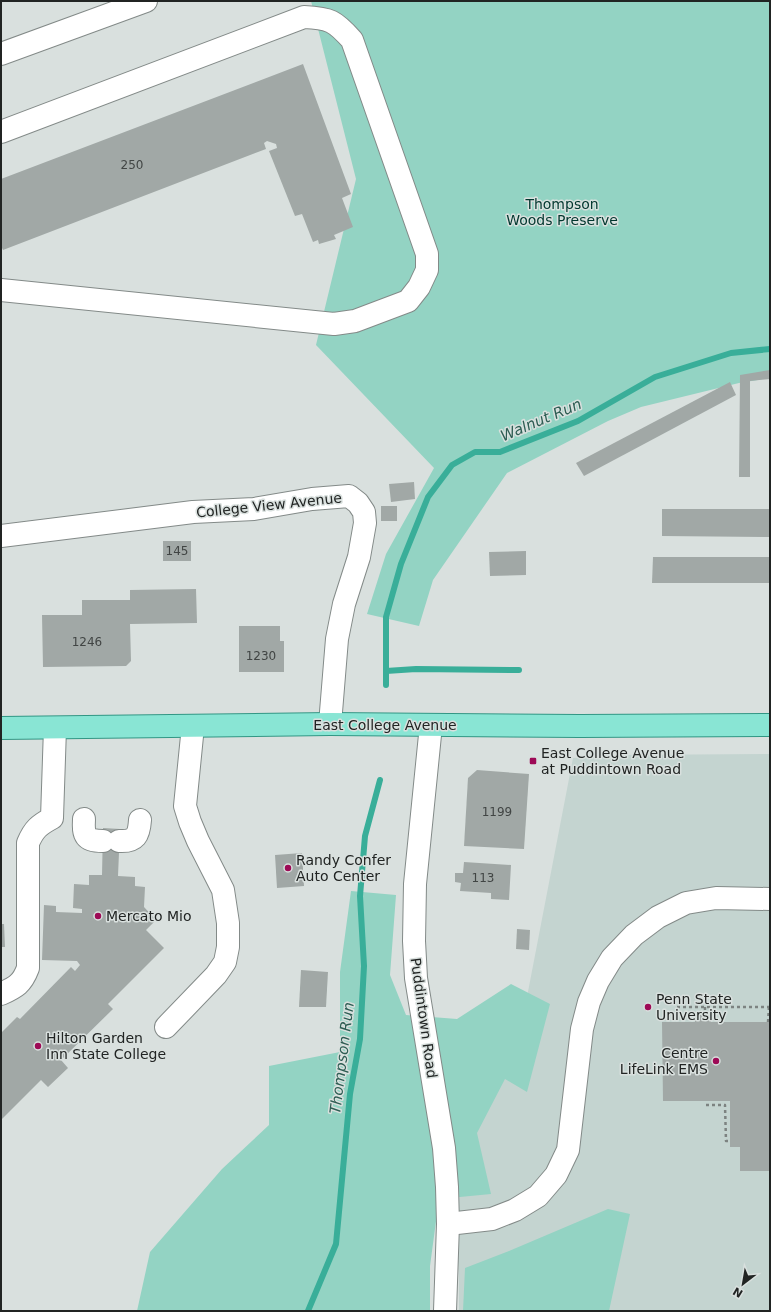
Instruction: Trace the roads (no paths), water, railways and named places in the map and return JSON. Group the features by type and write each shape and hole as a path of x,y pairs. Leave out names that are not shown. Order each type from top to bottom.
{"main road":[{"name":"East College Avenue","path":"1,728 330,724 770,725"}],"street":[{"path":"1,54 146,1"},
{"path":"1,132 304,17 323,18 339,26 352,40 427,254 427,270 419,287 408,301 355,321 334,324 1,290"},
{"name":"College View Avenue","path":"1,536 193,512 254,509 312,499 349,496 358,503 364,512 365,523 359,557 344,604 337,639 330,724"},
{"name":"Puddintown Road","path":"430,725 415,884 414,941 416,978 444,1148 448,1224 445,1311"},
{"path":"166,1027 216,975 225,962 228,947 228,923 223,890 198,841 185,806 193,726"},
{"path":"1,994 15,988 24,979 28,968 28,843 32,832 40,824 52,818 55,728"},
{"path":"84,819 83,830 86,837 93,841 128,842 135,837 139,831 140,820"},
{"path":"448,1224 492,1219 515,1210 538,1196 556,1175 568,1150 582,1028 589,1002 598,981 612,958 634,935 658,917 686,903 716,898 770,898"}],"waterway":[{"name":"Walnut Run","path":"386,685 386,617 401,564 428,497 452,465 475,452 500,452 578,421 655,377 731,353 770,349"},
{"path":"386,671 416,669 519,670"},
{"name":"Thompson Run","path":"308,1311 336,1244 350,1094 360,1039 364,966 360,896 365,836 380,780"}],"place":[{"name":"East College Avenue at Puddintown Road","path":"533,761"},
{"name":"Randy Confer Auto Center","path":"288,868"},
{"name":"Mercato Mio","path":"98,916"},
{"name":"Penn State University","path":"648,1007"},
{"name":"Hilton Garden Inn State College","path":"38,1046"},
{"name":"Centre LifeLink EMS","path":"716,1061"}],"park label":[{"name":"Thompson Woods Preserve","path":"562,212"}]}
